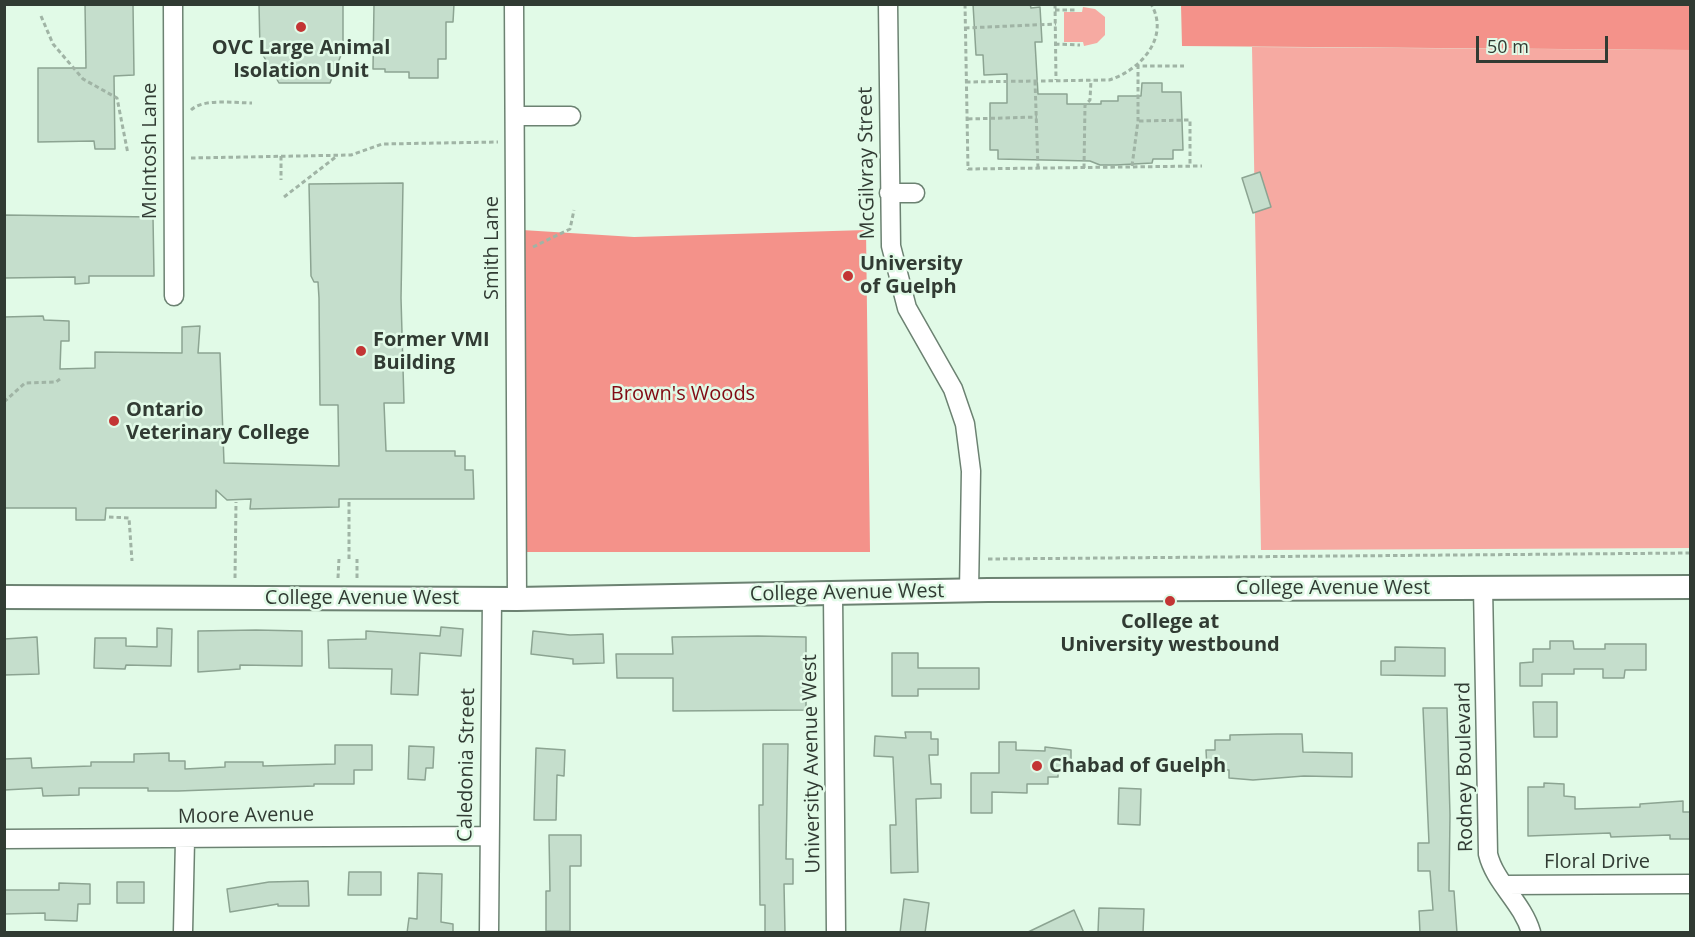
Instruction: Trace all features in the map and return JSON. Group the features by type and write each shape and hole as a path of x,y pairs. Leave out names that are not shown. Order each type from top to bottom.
{"main road":[{"name":"College Avenue West","path":"4,597 517,599 969,591 1690,587"}],"street":[{"name":"McIntosh Lane","path":"173,4 174,296"},
{"name":"Smith Lane","path":"514,4 517,599"},
{"name":"McGilvray Street","path":"888,4 891,246 901,293 914,324 953,388 966,430 971,479 969,591"},
{"path":"515,116 571,116"},
{"path":"889,193 915,193"},
{"name":"Rodney Boulevard","path":"1483,587 1488,854 1492,871 1505,885 1523,914 1531,933"},
{"name":"University Avenue West","path":"833,594 836,933"},
{"name":"Caledonia Street","path":"489,933 488,837 492,598"},
{"name":"Moore Avenue","path":"4,839 488,837"},
{"path":"183,933 185,840"},
{"name":"Floral Drive","path":"1505,885 1690,884"}],"path":[{"path":"965,4 968,169 1202,166"},
{"path":"1055,4 1056,80"},
{"path":"966,82 1091,80 1119,77 1138,66 1154,40 1157,24 1151,4"},
{"path":"1055,10 1077,10"},
{"path":"41,16 54,44 83,79 117,98 128,154"},
{"path":"965,27 1056,24"},
{"path":"1055,44 1080,45"},
{"path":"1138,66 1184,66"},
{"path":"1132,166 1138,121 1138,66"},
{"path":"1084,168 1085,105 1090,100 1091,80"},
{"path":"1035,81 1038,168"},
{"path":"188,113 196,105 252,103"},
{"path":"968,119 1037,117"},
{"path":"1138,121 1190,120 1190,166"},
{"path":"172,159 351,155 382,144 514,142"},
{"path":"284,197 339,155"},
{"path":"281,156 281,180"},
{"path":"515,256 570,229 574,210"},
{"path":"4,402 25,383 56,382 60,379"},
{"path":"235,598 236,502"},
{"path":"349,502 349,559"},
{"path":"109,517 129,518 132,561"},
{"path":"983,559 1690,553"},
{"path":"338,579 339,559"},
{"path":"357,559 357,579"}],"shaded area":[{"path":"1083,7 1095,9 1105,17 1105,35 1097,43 1084,46 1083,42 1064,42 1064,12 1082,12"},
{"path":"1252,47 1690,50 1690,548 1261,550"}],"green space":[{"path":"1181,5 1690,5 1690,50 1182,46"},
{"name":"Brown's Woods","path":"522,230 634,237 866,230 870,552 526,552"}],"building":[{"path":"85,4 133,4 134,75 114,76 115,149 95,149 94,141 38,142 38,68 86,68"},
{"name":"OVC Large Animal Isolation Unit","path":"259,4 343,4 343,50 330,83 279,83 260,50"},
{"path":"374,4 454,4 453,22 446,22 446,59 438,59 438,78 409,78 409,72 385,72 385,69 373,69"},
{"path":"973,4 1030,4 1031,8 1040,7 1042,42 1035,42 1038,94 1067,94 1067,104 1101,104 1101,101 1118,101 1118,96 1141,96 1142,83 1162,83 1162,92 1181,92 1183,150 1173,150 1173,159 1153,159 1152,163 1116,165 1100,165 1090,161 998,159 998,150 990,150 990,103 1007,103 1007,74 984,75 983,55 976,55"},
{"path":"1260,172 1271,207 1253,213 1242,178"},
{"path":"403,183 401,298 404,403 384,403 386,451 455,451 455,456 465,456 465,470 473,470 474,499 339,499 339,507 250,509 251,499 227,500 216,490 216,508 106,508 105,520 76,520 76,508 4,508 4,317 43,316 44,320 69,321 69,341 61,341 60,369 95,368 95,352 182,353 182,327 200,326 198,353 220,353 224,463 339,466 338,405 320,405 319,298 318,282 314,282 311,276 309,184"},
{"path":"4,215 153,217 154,276 89,276 89,283 75,284 75,277 4,278"},
{"path":"441,627 463,629 461,656 420,653 418,695 391,694 392,669 329,668 328,640 366,639 366,631 440,636"},
{"path":"157,628 172,629 171,666 126,665 125,669 94,668 95,638 126,638 126,646 157,647"},
{"path":"198,631 302,631 302,666 240,665 240,669 198,672"},
{"path":"533,631 570,635 603,634 604,663 573,664 573,659 531,654"},
{"path":"37,637 39,674 4,675 4,639"},
{"path":"672,637 806,637 806,710 673,711 673,678 617,678 616,654 673,654"},
{"path":"1550,641 1573,641 1574,649 1605,649 1605,644 1646,644 1646,670 1625,670 1624,678 1603,678 1603,669 1574,669 1574,674 1542,674 1542,686 1520,686 1520,663 1533,662 1533,649 1550,649"},
{"path":"1395,647 1445,648 1445,676 1381,675 1381,661 1395,661"},
{"path":"892,653 918,653 918,668 979,668 979,689 918,689 918,696 892,696"},
{"path":"1533,702 1557,702 1557,737 1534,737"},
{"path":"1423,708 1447,708 1450,815 1449,891 1454,891 1457,933 1420,933 1419,911 1433,910 1430,871 1418,871 1418,843 1429,843"},
{"path":"905,732 931,732 931,739 938,739 938,755 929,755 931,784 941,784 941,798 916,799 918,872 891,873 890,825 896,825 893,757 874,756 875,736 906,738"},
{"path":"1302,734 1303,752 1352,753 1352,777 1304,776 1253,780 1229,778 1229,770 1207,769 1206,750 1215,750 1215,740 1230,740 1230,735"},
{"name":"Chabad of Guelph","path":"999,742 1016,742 1016,750 1045,751 1045,747 1071,750 1071,769 1058,769 1058,777 1048,777 1048,784 1027,784 1027,793 992,792 992,813 971,813 971,773 999,773"},
{"path":"763,744 788,744 786,859 793,859 793,884 784,884 785,933 765,933 765,905 760,905 759,805 763,805"},
{"path":"335,745 372,745 372,770 354,770 354,784 178,791 148,791 148,788 79,788 79,795 43,796 42,788 4,790 4,759 31,758 32,768 91,766 91,762 134,762 134,754 169,753 169,761 185,761 185,769 225,767 225,762 263,762 263,766 335,764"},
{"path":"409,746 434,747 433,768 426,768 425,780 408,779"},
{"path":"536,748 565,750 564,776 557,775 556,820 534,820"},
{"path":"1544,783 1564,784 1564,796 1575,797 1575,809 1640,807 1640,804 1683,801 1683,812 1690,812 1690,839 1670,839 1670,835 1611,837 1610,833 1528,836 1528,787 1544,787"},
{"path":"1119,788 1141,789 1140,825 1118,824"},
{"path":"549,835 581,835 581,866 570,866 570,931 546,931 546,891 550,891"},
{"path":"349,872 381,872 381,895 348,895"},
{"path":"418,873 442,874 441,922 453,924 453,933 407,933 409,918 417,919"},
{"path":"308,881 309,906 278,906 278,904 230,912 227,889 269,882"},
{"path":"117,882 144,882 144,903 117,903"},
{"path":"59,883 90,884 90,904 78,904 77,921 45,920 45,913 4,914 4,890 59,890"},
{"path":"904,899 929,903 925,933 900,933"},
{"path":"1099,908 1144,909 1143,933 1098,933"},
{"path":"1074,910 1084,933 1026,933"}],"place":[{"name":"OVC Large Animal Isolation Unit","path":"301,27"},
{"name":"University of Guelph","path":"848,276"},
{"name":"Former VMI Building","path":"361,351"},
{"name":"Ontario Veterinary College","path":"114,421"},
{"name":"College at University westbound","path":"1170,601"},
{"name":"Chabad of Guelph","path":"1037,766"}]}
